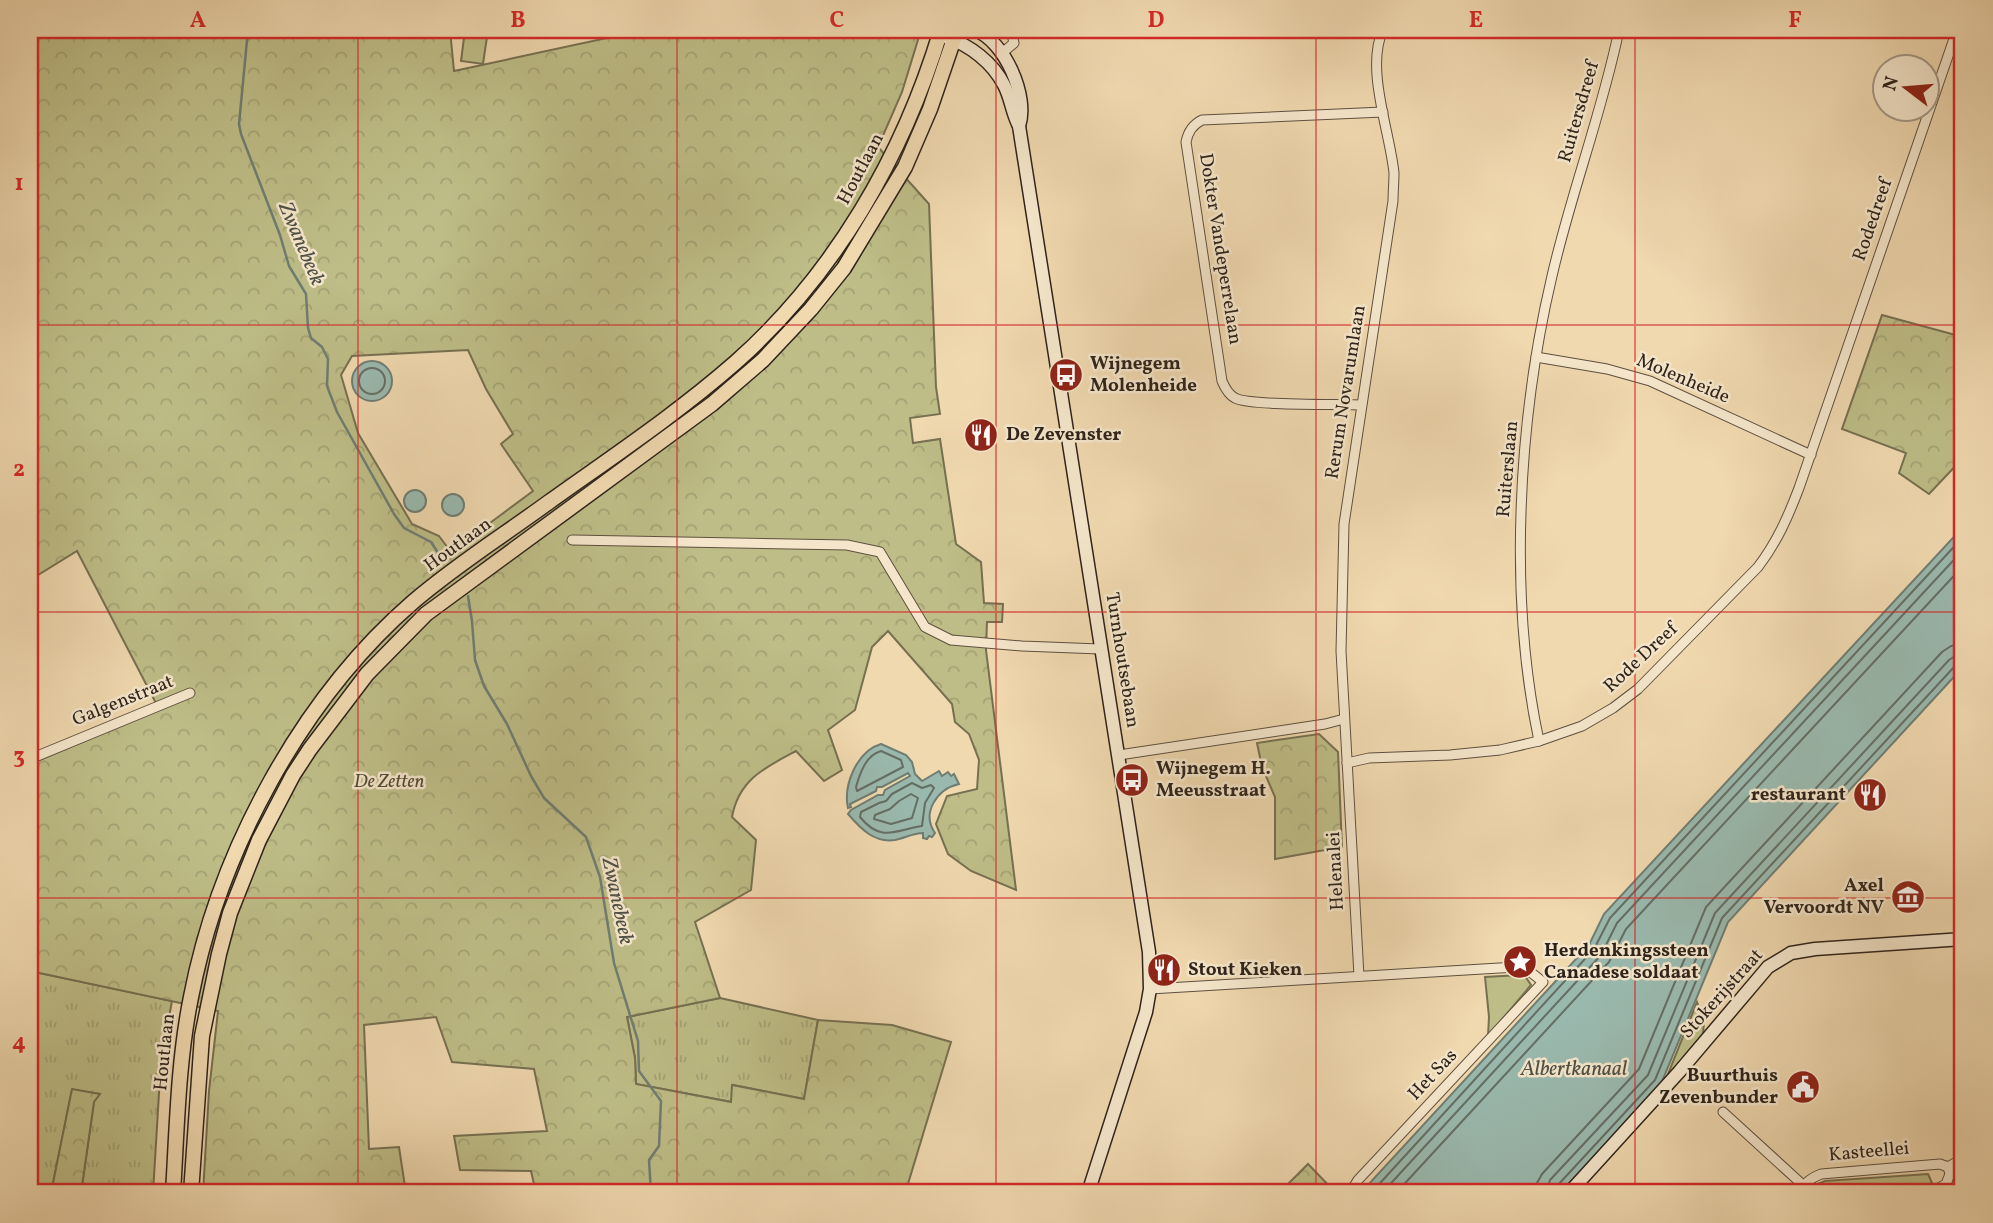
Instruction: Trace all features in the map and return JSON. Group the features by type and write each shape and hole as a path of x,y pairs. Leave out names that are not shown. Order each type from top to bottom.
{"main road":[{"name":"Turnhoutsebaan","path":"975,30 986,35 1001,54 1019,89 1023,114 1019,126"},
{"name":"Turnhoutsebaan","path":"940,32 955,35 990,64 1004,85 1019,126 1149,952 1150,989 1141,1028 1087,1193"},
{"name":"Houtlaan","path":"173,1193 181,1057 191,994 203,945 244,834 296,741 350,668 414,602 700,391 754,345 797,299 830,259 877,183 907,122 940,32"},
{"name":"Houtlaan","path":"191,1193 202,1036 219,954 230,913 259,840 293,775 310,749 367,674 426,614 712,404 787,336 844,268 892,190 930,109 955,35"},
{"path":"990,64 1001,54"},
{"name":"Stokerijstraat","path":"1569,1193 1679,1072 1757,979 1782,957 1815,949 1963,939"}],"street":[{"path":"1001,54 1014,43 1011,30"},
{"name":"Rerum Novarumlaan","path":"1347,763 1341,651 1344,524 1393,201 1394,174 1378,80 1377,54 1383,30"},
{"name":"Ruitersdreef","path":"1571,203 1619,30"},
{"name":"Rodedreef","path":"1822,422 1957,30"},
{"name":"Dokter Vandeperrelaan","path":"1361,405 1258,402 1236,399 1226,390 1185,142 1195,123 1202,120 1383,112"},
{"name":"Ruiterslaan","path":"1539,741 1532,707 1521,598 1520,546 1525,458 1536,357 1552,277 1571,203"},
{"name":"Molenheide","path":"1536,357 1607,369 1650,381 1811,455"},
{"name":"Rode Dreef","path":"1347,763 1369,758 1476,753 1539,741 1570,732 1590,722 1629,695 1758,567 1773,547 1786,524 1822,422"},
{"path":"572,540 847,545 869,548 880,552 925,627 951,640 1100,649"},
{"name":"Galgenstraat","path":"30,759 190,692"},
{"path":"1119,755 1344,722"},
{"name":"Rode Dreef","path":"1347,752 1369,758"},
{"name":"Helenalei","path":"1347,763 1359,976"},
{"name":"Het Sas","path":"1350,1193 1358,1180 1543,982 1528,970 1516,967 1359,976"},
{"path":"1150,989 1359,976"},
{"path":"1723,1112 1802,1190"},
{"name":"Kasteellei","path":"1802,1190 1813,1177 1821,1174 1940,1164 1948,1167 1963,1163"},
{"path":"1930,1193 1946,1184 1950,1174 1948,1167"}],"green space":[{"name":"De Zetten","path":"30,30 376,30 389,34 391,30 450,30 454,71 644,30 800,30 801,33 822,35 823,30 921,30 902,92 878,147 929,204 936,387 940,414 910,418 913,443 940,439 956,544 981,562 984,603 1003,604 1002,622 987,622 986,650 1016,890 971,871 948,854 936,824 947,796 977,789 979,760 969,734 955,722 952,704 888,631 872,647 855,710 828,730 842,770 824,781 796,751 764,769 741,793 732,817 756,840 751,890 695,922 720,998 627,1017 635,1058 636,1084 731,1102 732,1085 804,1099 818,1020 892,1025 951,1042 903,1193 536,1193 531,1171 460,1170 454,1136 547,1131 534,1069 452,1062 436,1017 364,1025 369,1149 399,1147 406,1193 203,1193 209,1091 218,1011 30,971 30,764 159,709 77,551 30,580","holes":["468,350 486,389 513,434 501,444 533,491 451,552 439,536 412,524 358,433 341,375 352,356"]},
{"path":"465,30 488,30 483,64 461,61"},
{"path":"1882,315 1963,337 1963,458 1929,494 1899,473 1906,453 1842,429"},
{"path":"1319,734 1338,752 1342,847 1275,859 1275,797 1262,767 1257,743"},
{"path":"30,971 172,1001 161,1060 153,1193 81,1193 94,1101 99,1094 72,1090 51,1193 30,1193"},
{"path":"1525,976 1531,985 1488,1036 1485,977"},
{"path":"720,998 818,1020 804,1099 733,1085 732,1102 636,1084 635,1058 627,1017"},
{"path":"1697,1002 1704,1022 1703,1034 1666,1079"},
{"path":"72,1089 100,1094 94,1102 81,1193 51,1193"},
{"path":"1308,1164 1336,1193 1279,1193"},
{"path":"1928,1174 1932,1183 1908,1193 1810,1193 1813,1186 1825,1181"}],"water":[{"path":"372,361 380,362 386,367 391,373 391,389 386,395 380,400 372,401 364,400 358,395 353,389 352,381 353,373 358,367 364,362"},
{"path":"411,490 419,490 426,497 426,505 419,512 411,512 404,505 404,497"},
{"path":"453,494 461,497 464,505 461,513 453,516 445,513 442,505 445,497"},
{"name":"Albertkanaal","path":"1963,527 1963,667 1728,922 1661,1084 1560,1193 1364,1193 1367,1186 1589,945 1604,914"},
{"path":"881,744 906,755 912,762 915,774 922,781 939,771 942,776 948,772 951,776 954,774 959,784 938,796 931,810 931,825 935,833 932,837 923,838 923,833 895,840 881,839 863,830 848,814 910,776 908,773 877,787 876,791 850,804 851,807 848,808 848,789 854,770 865,754"}],"waterway":[{"name":"Zwanebeek","path":"248,30 239,124 241,134 280,235 289,266 306,294 311,338 322,347 328,359 327,386 337,412 394,514 404,528 431,542 440,556"},
{"name":"Zwanebeek","path":"468,596 475,660 484,686 507,724 544,798 586,837 600,877 614,963 638,1041 639,1071 661,1101 659,1146 649,1160 651,1193"}],"place":[{"name":"Wijnegem Molenheide","path":"1066,375"},
{"name":"De Zevenster","path":"981,435"},
{"name":"Wijnegem H. Meeusstraat","path":"1132,780"},
{"name":"restaurant","path":"1870,795"},
{"name":"Axel Vervoordt NV","path":"1908,897"},
{"name":"Herdenkingssteen Canadese soldaat","path":"1520,962"},
{"name":"Stout Kieken","path":"1164,970"},
{"name":"Buurthuis Zevenbunder","path":"1803,1087"}]}
